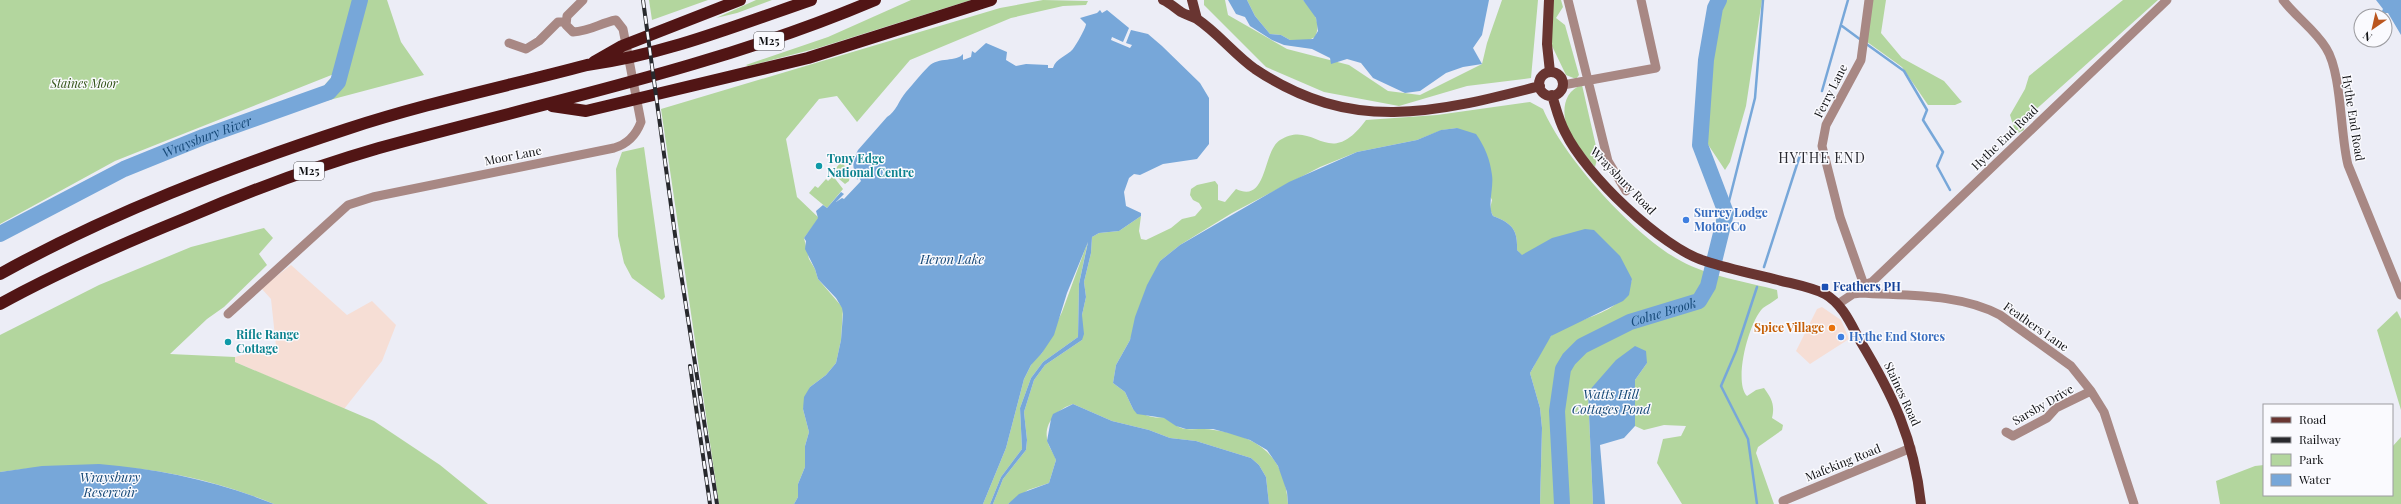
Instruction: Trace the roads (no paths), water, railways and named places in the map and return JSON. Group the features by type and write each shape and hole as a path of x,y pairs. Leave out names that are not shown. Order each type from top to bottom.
{"highway":[{"name":"M25","path":"587,65 622,46 655,35 740,0"},
{"name":"M25","path":"0,274 54,244 142,204 348,129 587,65 624,61 811,0"},
{"name":"M25","path":"0,304 106,251 258,188 378,149 629,83 756,46 825,21 875,0"},
{"name":"M25","path":"547,105 586,111 808,58 991,0"}],"main road":[{"path":"1163,0 1197,19 1241,59 1278,84 1317,102 1356,110 1409,112 1540,86"},
{"path":"1192,0 1197,19"},
{"path":"1549,0 1547,44 1550,72"},
{"path":"1550,72 1558,74 1563,85 1559,92 1552,96 1543,93 1540,86 1543,76 1550,72"},
{"name":"Wraysbury Road","path":"1552,96 1565,133 1596,176 1659,236 1684,253 1703,261 1814,290 1838,304"},
{"name":"Staines Road","path":"1838,304 1888,388 1903,422 1917,469 1921,504"}],"street":[{"path":"509,43 526,49 539,41 558,22 566,22 567,16 583,0"},
{"name":"Wraysbury Road","path":"1568,0 1608,161 1626,191"},
{"path":"1563,85 1656,68 1641,0"},
{"name":"Ferry Lane","path":"1862,289 1840,217 1822,146 1826,125 1861,60 1869,0"},
{"name":"Hythe End Road","path":"1862,289 1872,282 2167,0"},
{"name":"Hythe End Road","path":"2283,0 2318,37 2327,49 2333,62 2341,114 2342,143 2348,166 2401,295"},
{"name":"Moor Lane","path":"228,314 348,205 381,195 614,148 622,145 637,133 641,122 621,24 616,20 588,31 573,32 566,22"},
{"name":"Feathers Lane","path":"1838,304 1862,289 1939,298 1987,308 2071,366 2091,391 2104,412 2134,504"},
{"name":"Sarsby Drive","path":"2006,432 2013,436 2047,418 2056,408 2091,391"},
{"name":"Mafeking Road","path":"1783,501 1911,448"}],"water":[{"path":"1228,0 1247,0 1255,16 1270,34 1281,35 1290,40 1313,39 1318,31 1316,18 1303,0 1489,0 1482,35 1473,48 1482,64 1463,67 1446,73 1420,91 1405,93 1373,78 1361,63 1347,59 1331,64 1330,58 1312,49 1284,45 1272,40 1250,26 1245,17 1236,14"},
{"path":"2376,0 2401,0 2401,35 2393,21 2393,8 2382,8"},
{"name":"Heron Lake","path":"1100,10 1102,13 1107,10 1129,28 1123,42 1112,37 1111,40 1130,48 1132,45 1126,43 1131,30 1148,34 1200,83 1209,98 1209,144 1197,159 1163,164 1140,175 1134,174 1129,178 1124,192 1126,206 1141,213 1141,216 1119,231 1099,233 1092,237 1091,253 1084,282 1086,297 1082,315 1084,334 1082,340 1045,365 1034,380 1024,412 1027,440 1026,450 1003,479 993,504 990,504 1001,477 1022,449 1020,408 1031,378 1043,362 1078,337 1079,284 1088,242 1067,293 1054,335 1042,353 1031,365 1024,379 1006,448 983,504 794,504 798,497 798,484 805,467 805,446 809,432 803,409 804,397 810,387 826,375 836,363 841,340 843,314 842,308 836,298 818,279 815,269 805,249 806,241 804,238 818,218 816,211 823,205 827,208 841,192 844,194 836,202 842,198 844,199 861,181 859,177 857,180 856,173 854,173 853,160 858,150 893,112 906,92 933,63 956,58 963,54 963,60 971,57 972,51 975,53 986,43 1007,52 1006,60 1016,66 1026,64 1048,65 1048,68 1053,68 1059,59 1073,49 1081,36 1086,24 1080,18 1097,13"},
{"path":"1457,128 1476,134 1482,144 1490,164 1492,175 1491,212 1493,216 1505,221 1515,232 1517,250 1522,255 1552,238 1585,229 1594,230 1620,256 1632,279 1629,295 1623,301 1551,336 1530,373 1540,408 1542,428 1540,504 1288,504 1287,492 1278,466 1267,450 1250,440 1228,433 1213,429 1186,429 1176,426 1164,418 1137,414 1125,392 1113,383 1116,365 1130,340 1135,317 1147,285 1160,261 1180,245 1289,182 1357,152 1417,140 1441,130"},
{"name":"Watts Hill Cottages Pond","path":"1635,346 1646,351 1647,363 1635,380 1635,426 1624,438 1600,445 1605,504 1593,504 1588,392 1616,360"},
{"path":"1073,404 1112,421 1149,430 1170,438 1196,441 1251,458 1259,465 1266,477 1269,504 1008,504 1019,494 1049,483 1056,460 1047,441 1051,419 1053,414"},
{"name":"Wraysbury Reservoir","path":"99,464 144,469 188,477 231,489 274,504 0,504 0,472 42,466"}],"waterway":[{"name":"Wraysbury River","path":"0,234 124,169 203,137 329,92 338,82 360,0"},
{"name":"Colne Brook","path":"1562,504 1557,411 1563,369 1569,359 1582,346 1630,322 1699,301 1708,286 1726,213 1700,145 1706,60 1715,8 1719,0"},
{"path":"1726,213 1755,98 1763,0"},
{"path":"1822,91 1848,0"},
{"path":"1842,26 1861,40"},
{"path":"1865,43 1904,71 1927,110 1923,120 1943,152 1937,166 1950,190"},
{"path":"1764,267 1801,152"},
{"path":"1757,287 1736,351 1721,386 1748,439 1757,504"}],"railway":[{"path":"643,0 676,242 717,504"},
{"path":"690,366 710,504"}],"place":[{"name":"Tony Edge National Centre","path":"819,166"},
{"name":"Surrey Lodge Motor Co","path":"1686,220"},
{"name":"Feathers PH","path":"1825,287"},
{"name":"Spice Village","path":"1832,328"},
{"name":"Hythe End Stores","path":"1841,337"},
{"name":"Rifle Range Cottage","path":"228,342"}],"district":[{"name":"HYTHE END","path":"1822,158"}],"park label":[{"name":"Staines Moor","path":"84,84"}]}
